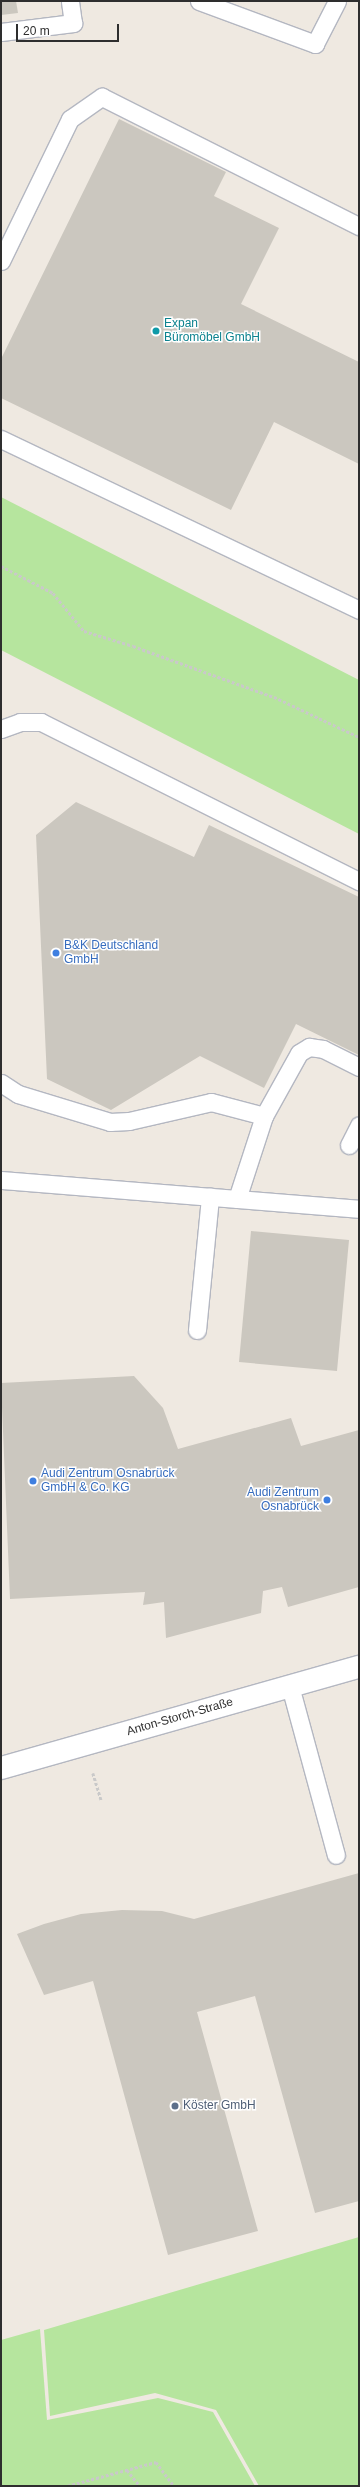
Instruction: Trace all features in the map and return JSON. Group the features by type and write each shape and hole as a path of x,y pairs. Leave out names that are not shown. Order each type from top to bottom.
{"street":[{"name":"Anton-Storch-Straße","path":"1,1768 359,1667"}],"lane":[{"path":"1,32 73,23 70,1"},
{"path":"199,1 314,44 337,1"},
{"path":"1,261 70,119 102,97 359,226"},
{"path":"1,439 359,610"},
{"path":"1,729 20,722 41,722 359,881"},
{"path":"237,1199 264,1116 290,1065 298,1054 309,1047 323,1049 359,1067"},
{"path":"1,1083 18,1094 110,1122 129,1121 211,1102 264,1116"},
{"path":"349,1145 359,1124"},
{"path":"1,1180 359,1209"},
{"path":"197,1330 210,1197"},
{"path":"290,1686 336,1855"}],"path":[{"path":"1,566 53,593 84,631 133,646 274,697 359,737"},
{"path":"67,2486 156,2462 174,2486"},
{"path":"127,2470 140,2486"}],"green space":[{"path":"1,497 359,680 359,834 1,650"},
{"path":"359,2237 359,2486 259,2486 216,2410 155,2393 50,2416 44,2330"},
{"path":"40,2329 47,2420 158,2398 213,2412 255,2486 1,2486 1,2340"}],"building":[{"path":"1,1 16,1 18,13 1,15"},
{"name":"Expan Büromöbel GmbH","path":"119,119 226,172 214,196 279,228 241,304 359,362 359,464 274,422 231,510 1,398 1,359"},
{"path":"76,802 194,857 209,825 359,897 359,1055 296,1024 264,1088 200,1056 111,1110 47,1079 36,835"},
{"path":"251,1231 349,1240 337,1371 239,1362"},
{"path":"134,1376 163,1408 178,1449 291,1418 301,1446 359,1430 359,1587 288,1607 282,1587 263,1591 261,1613 166,1638 164,1602 143,1605 145,1592 10,1599 1,1383"},
{"name":"Köster GmbH","path":"359,1873 359,2201 315,2213 255,1996 197,2012 258,2231 168,2255 93,1981 44,1995 17,1934 44,1924 81,1914 122,1910 162,1911 194,1919"}],"place":[{"name":"Expan Büromöbel GmbH","path":"156,331"},
{"name":"B&K Deutschland GmbH","path":"56,953"},
{"name":"Audi Zentrum Osnabrück GmbH & Co. KG","path":"33,1481"},
{"name":"Audi Zentrum Osnabrück","path":"327,1500"},
{"name":"Köster GmbH","path":"175,2106"}]}
